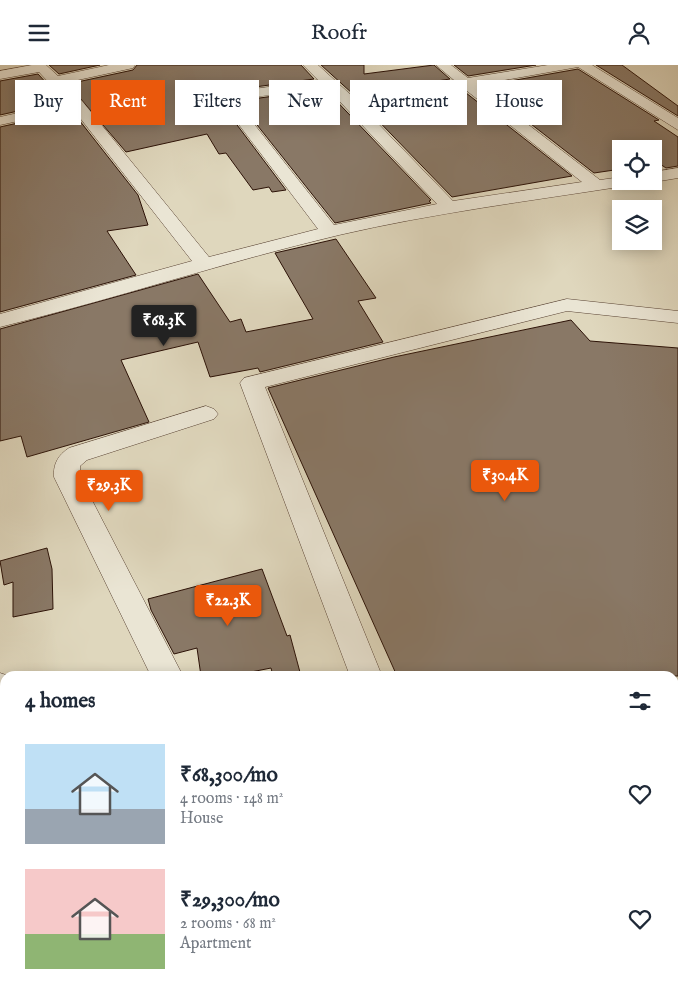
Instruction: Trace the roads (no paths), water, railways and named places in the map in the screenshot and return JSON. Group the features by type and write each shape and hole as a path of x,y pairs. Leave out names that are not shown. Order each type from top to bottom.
{"street":[{"path":"59,80 128,65"},
{"path":"310,65 325,80"},
{"path":"443,65 462,80"},
{"path":"467,82 573,65"},
{"path":"583,65 678,125"},
{"path":"0,75 40,66 53,80"},
{"path":"467,84 597,186"},
{"path":"269,91 224,97 330,232"},
{"path":"340,93 449,207"},
{"path":"81,110 204,263"},
{"path":"0,121 15,118"},
{"path":"662,176 678,173"},
{"path":"0,321 204,263 330,232 449,207 612,183"},
{"path":"364,671 252,383 567,305 678,317"},
{"path":"164,671 67,477 66,465 78,455 206,414"}]}
